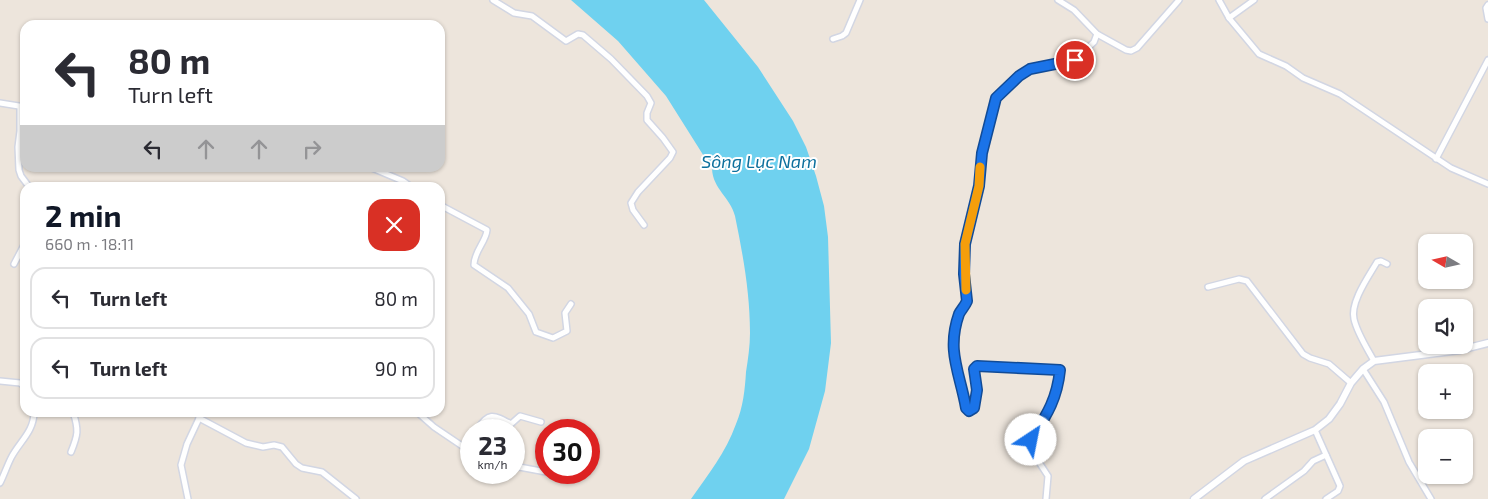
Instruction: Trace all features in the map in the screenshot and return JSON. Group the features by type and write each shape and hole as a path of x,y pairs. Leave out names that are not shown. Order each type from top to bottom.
{"street":[{"path":"493,0 514,13 532,16 566,40 578,34 583,35 647,96 650,104 647,120 673,152 670,158 638,192 631,203 633,210 644,225"},
{"path":"833,39 846,33 860,0"},
{"path":"1058,0 1074,10 1097,34 1126,50 1134,50 1179,0"},
{"path":"1219,0 1229,18 1259,54 1286,66 1303,78 1340,94 1436,159 1451,168 1488,184"},
{"path":"1229,18 1254,0"},
{"path":"1488,5 1486,11 1488,19"},
{"path":"1046,499 1048,476 1033,453 1031,440 1051,407 1059,382 1060,370 977,366 974,369 977,399 974,408 969,411 966,408 957,373 953,342 960,312 967,301 964,274 965,244 979,186 982,153 996,98 1030,69 1075,60 1094,42 1097,34"},
{"path":"1436,159 1488,60"},
{"path":"0,103 20,106"},
{"path":"20,131 18,146 19,170 20,176 25,182"},
{"path":"382,172 404,182"},
{"path":"445,208 487,230 487,234 475,256 474,265 508,288 529,314 536,332 555,338 567,332 565,313 571,304"},
{"path":"14,264 20,252"},
{"path":"1374,361 1355,322 1354,312 1360,290 1377,262 1381,261 1387,264"},
{"path":"1208,287 1239,279 1247,281 1303,354 1329,364 1351,383"},
{"path":"1194,499 1244,461 1315,430 1329,419 1340,404 1351,383 1363,369 1374,361 1475,348 1488,343"},
{"path":"1363,369 1384,402 1409,462 1431,499"},
{"path":"0,381 20,384"},
{"path":"484,419 488,416 503,419"},
{"path":"517,419 520,416 535,420"},
{"path":"0,484 11,457 27,436 33,417"},
{"path":"71,452 76,439 77,424 75,417"},
{"path":"423,417 460,445"},
{"path":"188,499 181,465 187,444 199,418 246,443 263,447 274,445 282,447 296,464 302,468 322,472 356,499"},
{"path":"1315,430 1340,486 1338,491 1326,499"},
{"path":"1265,499 1304,471 1313,461 1326,455"}],"water":[{"name":"Sông Lục Nam","path":"571,0 704,0 758,67 793,121 806,147 824,206 828,237 831,343 825,391 809,449 784,499 691,499 727,444 738,418 743,398 750,343 750,318 746,274 735,216 733,209 715,182 712,169 666,96 618,41"}],"slow traffic":[{"path":"966,290 964,274 965,244 979,186 980,167"}],"route":[{"path":"1031,440 1051,407 1059,382 1060,370 977,366 974,369 977,399 974,408 969,411 966,408 957,373 953,342 960,312 967,301 964,274 965,244 979,186 982,153 993,116 996,98 1019,76 1030,69 1075,60"}]}
